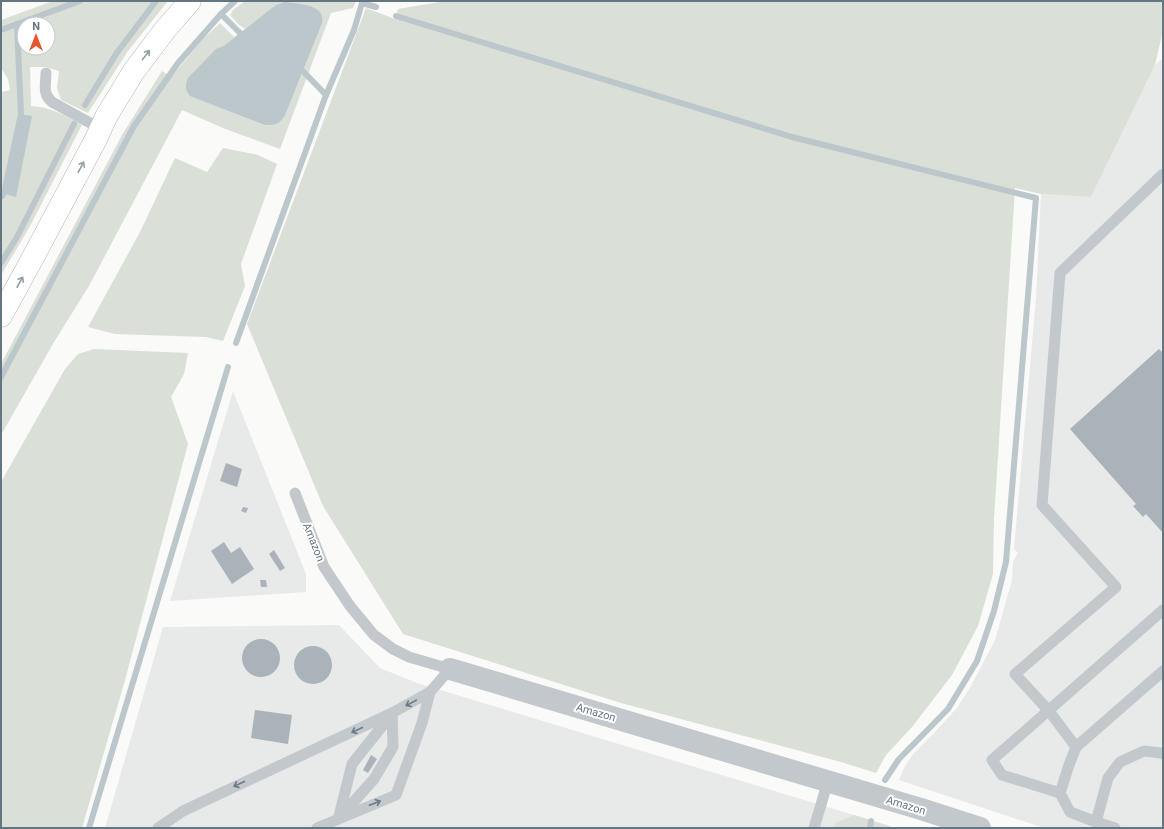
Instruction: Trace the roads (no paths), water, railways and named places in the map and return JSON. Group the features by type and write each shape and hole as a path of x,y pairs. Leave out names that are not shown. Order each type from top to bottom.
{"highway":[{"path":"1,316 101,129 107,114 134,71 165,30 190,1"}],"street":[{"name":"Amazon","path":"450,669 828,781 980,828"}],"lane":[{"path":"46,73 45,94 47,98 101,129"},
{"path":"1076,747 1049,711 1015,674 1116,586 1042,505 1060,273 1163,174"},
{"name":"Amazon","path":"295,492 324,567 350,606 374,635 393,649 409,657 450,669"},
{"path":"1115,828 1070,812 1060,793 1002,775 992,760 1163,610"},
{"path":"158,828 183,811 392,713 430,692 450,669"},
{"path":"1060,793 1076,747 1163,671"},
{"path":"317,828 396,795 422,723 430,692"},
{"path":"339,818 352,764 392,713"},
{"path":"339,818 374,780 392,747 392,713"},
{"path":"1096,822 1108,778 1120,762 1144,751 1163,754"},
{"path":"814,828 828,781"}],"waterway":[{"path":"1,30 80,1"},
{"path":"85,105 116,54 156,1"},
{"path":"1,377 134,126 178,63 221,14 235,1"},
{"path":"236,343 326,95 354,30 362,3 376,7"},
{"path":"221,14 245,38"},
{"path":"396,16 792,137 1036,198 1006,562 994,611 977,661 948,709 899,759 885,780"},
{"path":"18,56 21,115"},
{"path":"297,65 326,95"},
{"path":"1,263 17,237 74,124"},
{"path":"89,828 228,367"},
{"path":"870,828 871,821"}]}
